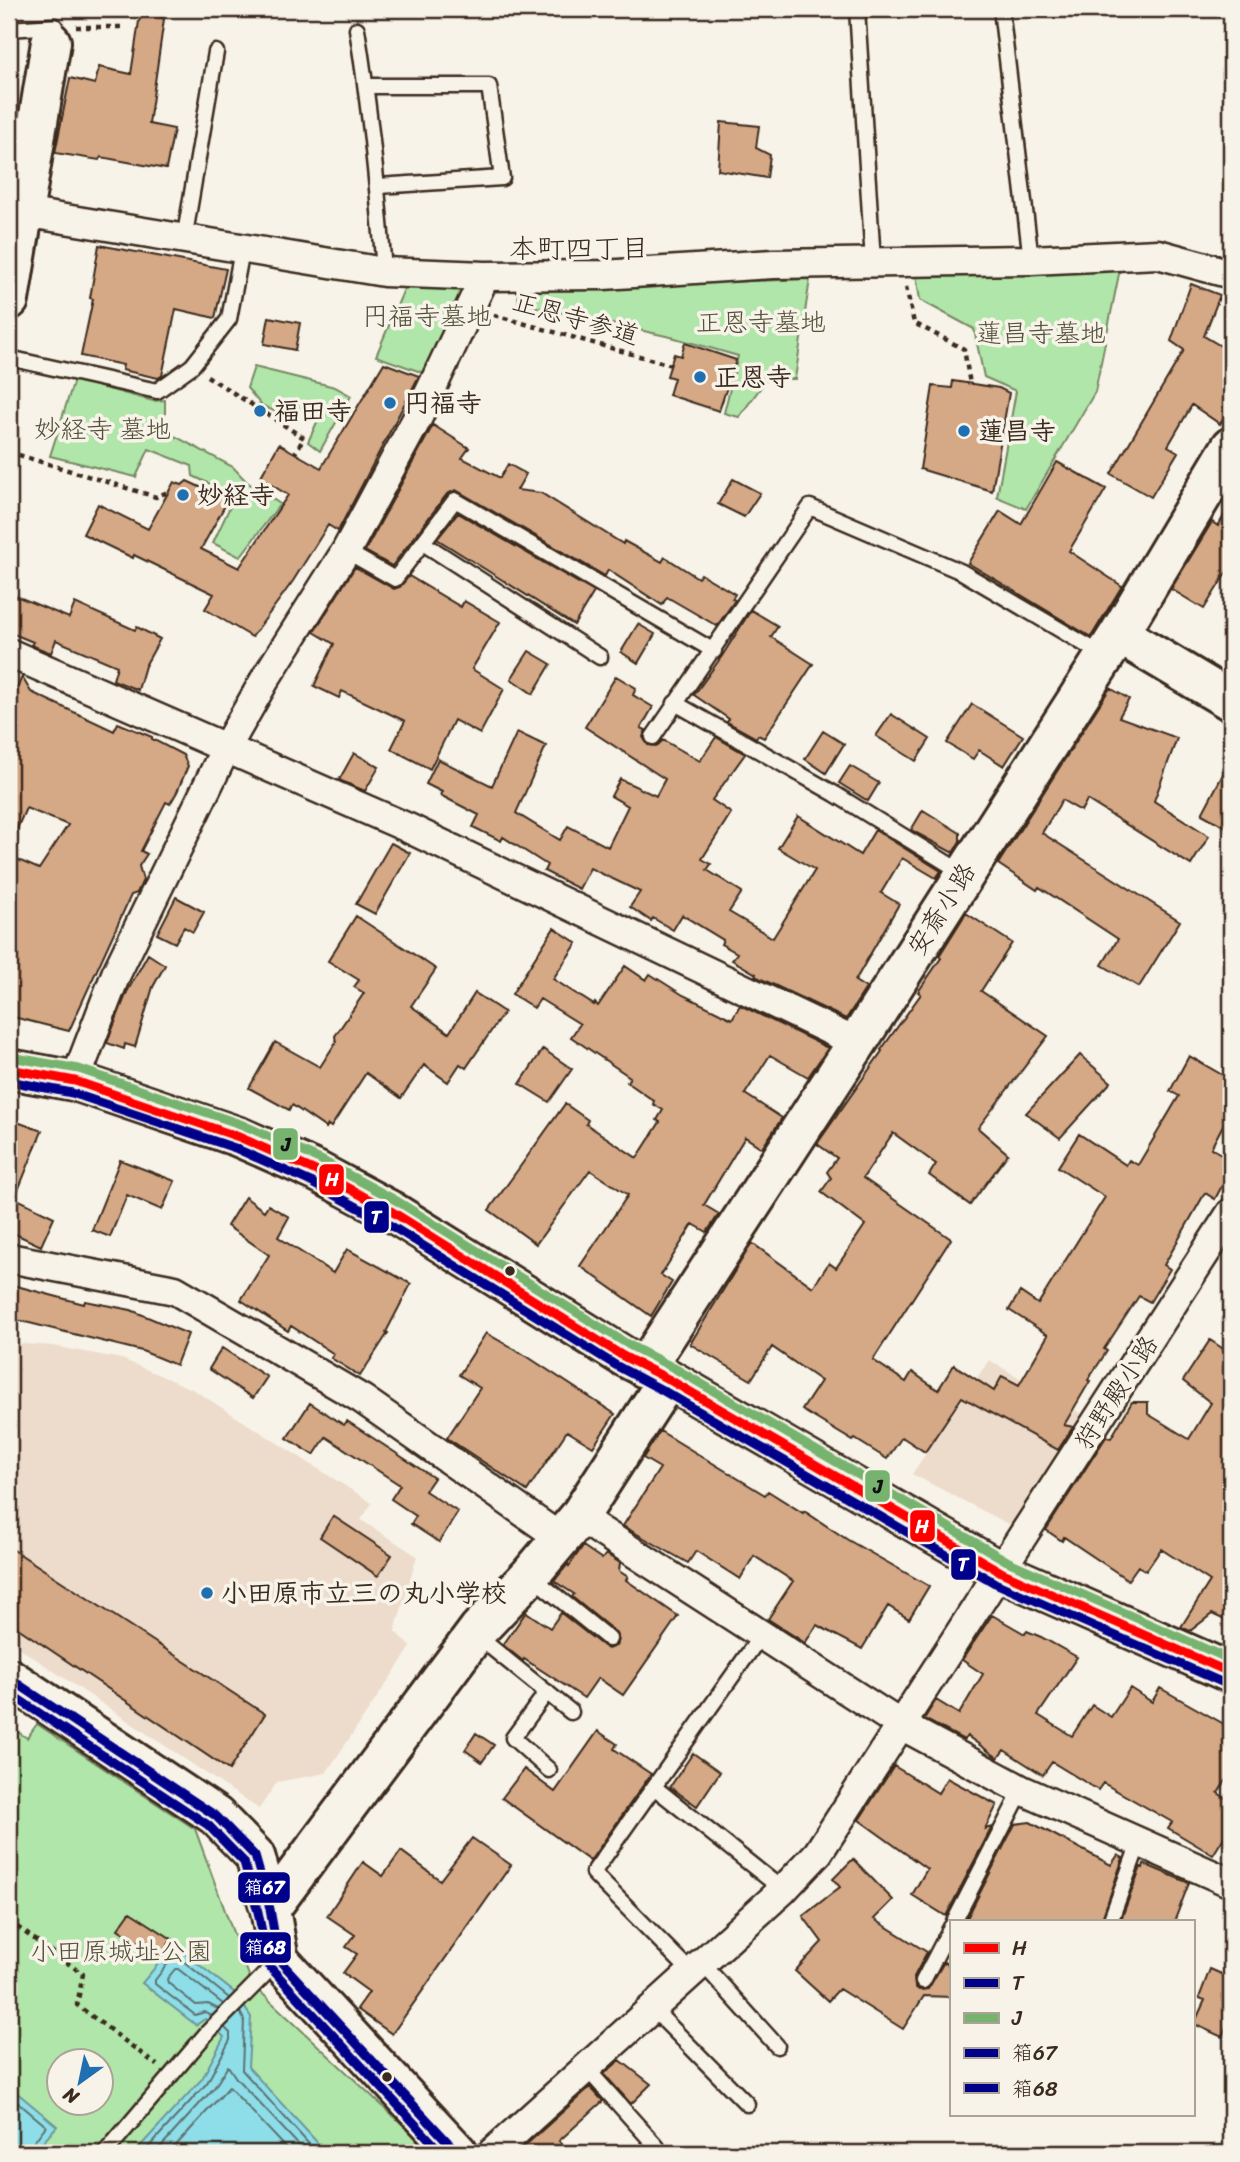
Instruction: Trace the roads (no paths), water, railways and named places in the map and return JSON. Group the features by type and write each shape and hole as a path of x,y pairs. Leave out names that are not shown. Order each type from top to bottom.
{"main road":[{"path":"10,279 51,42"},
{"name":"安斎小路","path":"270,1909 475,1634 571,1528 657,1373 857,1043 1111,645 1231,447"},
{"path":"1111,645 1231,701"},
{"path":"9,1069 75,1082 239,1137 316,1171 391,1211 623,1356 657,1373 1000,1572 1231,1673"},
{"path":"9,1678 216,1815 255,1856 270,1909 279,1960 458,2153"}],"street":[{"path":"23,212 384,272 485,276 603,275 773,264 1031,260 1158,254 1231,274"},
{"path":"75,1082 116,974 226,748 267,676 346,551 418,417 485,276"},
{"path":"9,653 406,827 857,1043"},
{"name":"狩野殿小路","path":"492,2153 783,1890 818,1853 1231,1213"},
{"path":"9,1258 174,1290 362,1399 571,1528 762,1634 901,1725 1022,1790 1231,1883"}],"lane":[{"path":"857,9 886,262"},
{"path":"1001,9 1031,260"},
{"path":"9,29 55,26 51,42"},
{"path":"357,29 378,186 384,272"},
{"path":"184,240 216,52"},
{"path":"366,86 489,86 502,178 378,186"},
{"path":"9,358 157,391 192,366 229,319 242,250"},
{"path":"346,551 395,579 455,500 714,651"},
{"path":"653,737 810,507 962,572 1111,645"},
{"path":"423,542 600,657"},
{"path":"675,703 835,794 964,873"},
{"path":"530,1575 609,1639"},
{"path":"475,1634 571,1712"},
{"path":"762,1634 593,1873 777,2046"},
{"path":"547,1692 513,1738 549,1770"},
{"path":"654,1787 783,1890"},
{"path":"955,1920 1022,1790"},
{"path":"1111,1920 1139,1843"},
{"path":"923,1981 950,1929"},
{"path":"105,2153 213,2026 279,1960"},
{"path":"653,2009 747,2104"},
{"path":"587,2069 657,2147"}],"water":[{"path":"174,1945 235,1993 251,2017 248,2067 327,2153 134,2153 202,2079 224,2037 205,2019 196,2025 142,1983"},
{"path":"9,2086 57,2126 34,2153 9,2153"}],"place":[{"name":"正恩寺","path":"700,377"},
{"name":"円福寺","path":"390,403"},
{"name":"福田寺","path":"260,411"},
{"name":"蓮昌寺","path":"964,431"},
{"name":"妙経寺","path":"183,495"},
{"name":"小田原市立三の丸小学校","path":"207,1593"}],"district":[{"name":"本町四丁目","path":"579,248"}],"park label":[{"name":"円福寺墓地","path":"427,316"},
{"name":"正恩寺墓地","path":"761,322"},
{"name":"蓮昌寺墓地","path":"1041,333"},
{"name":"妙経寺 墓地","path":"103,429"},
{"name":"小田原城址公園","path":"121,1951"}]}
